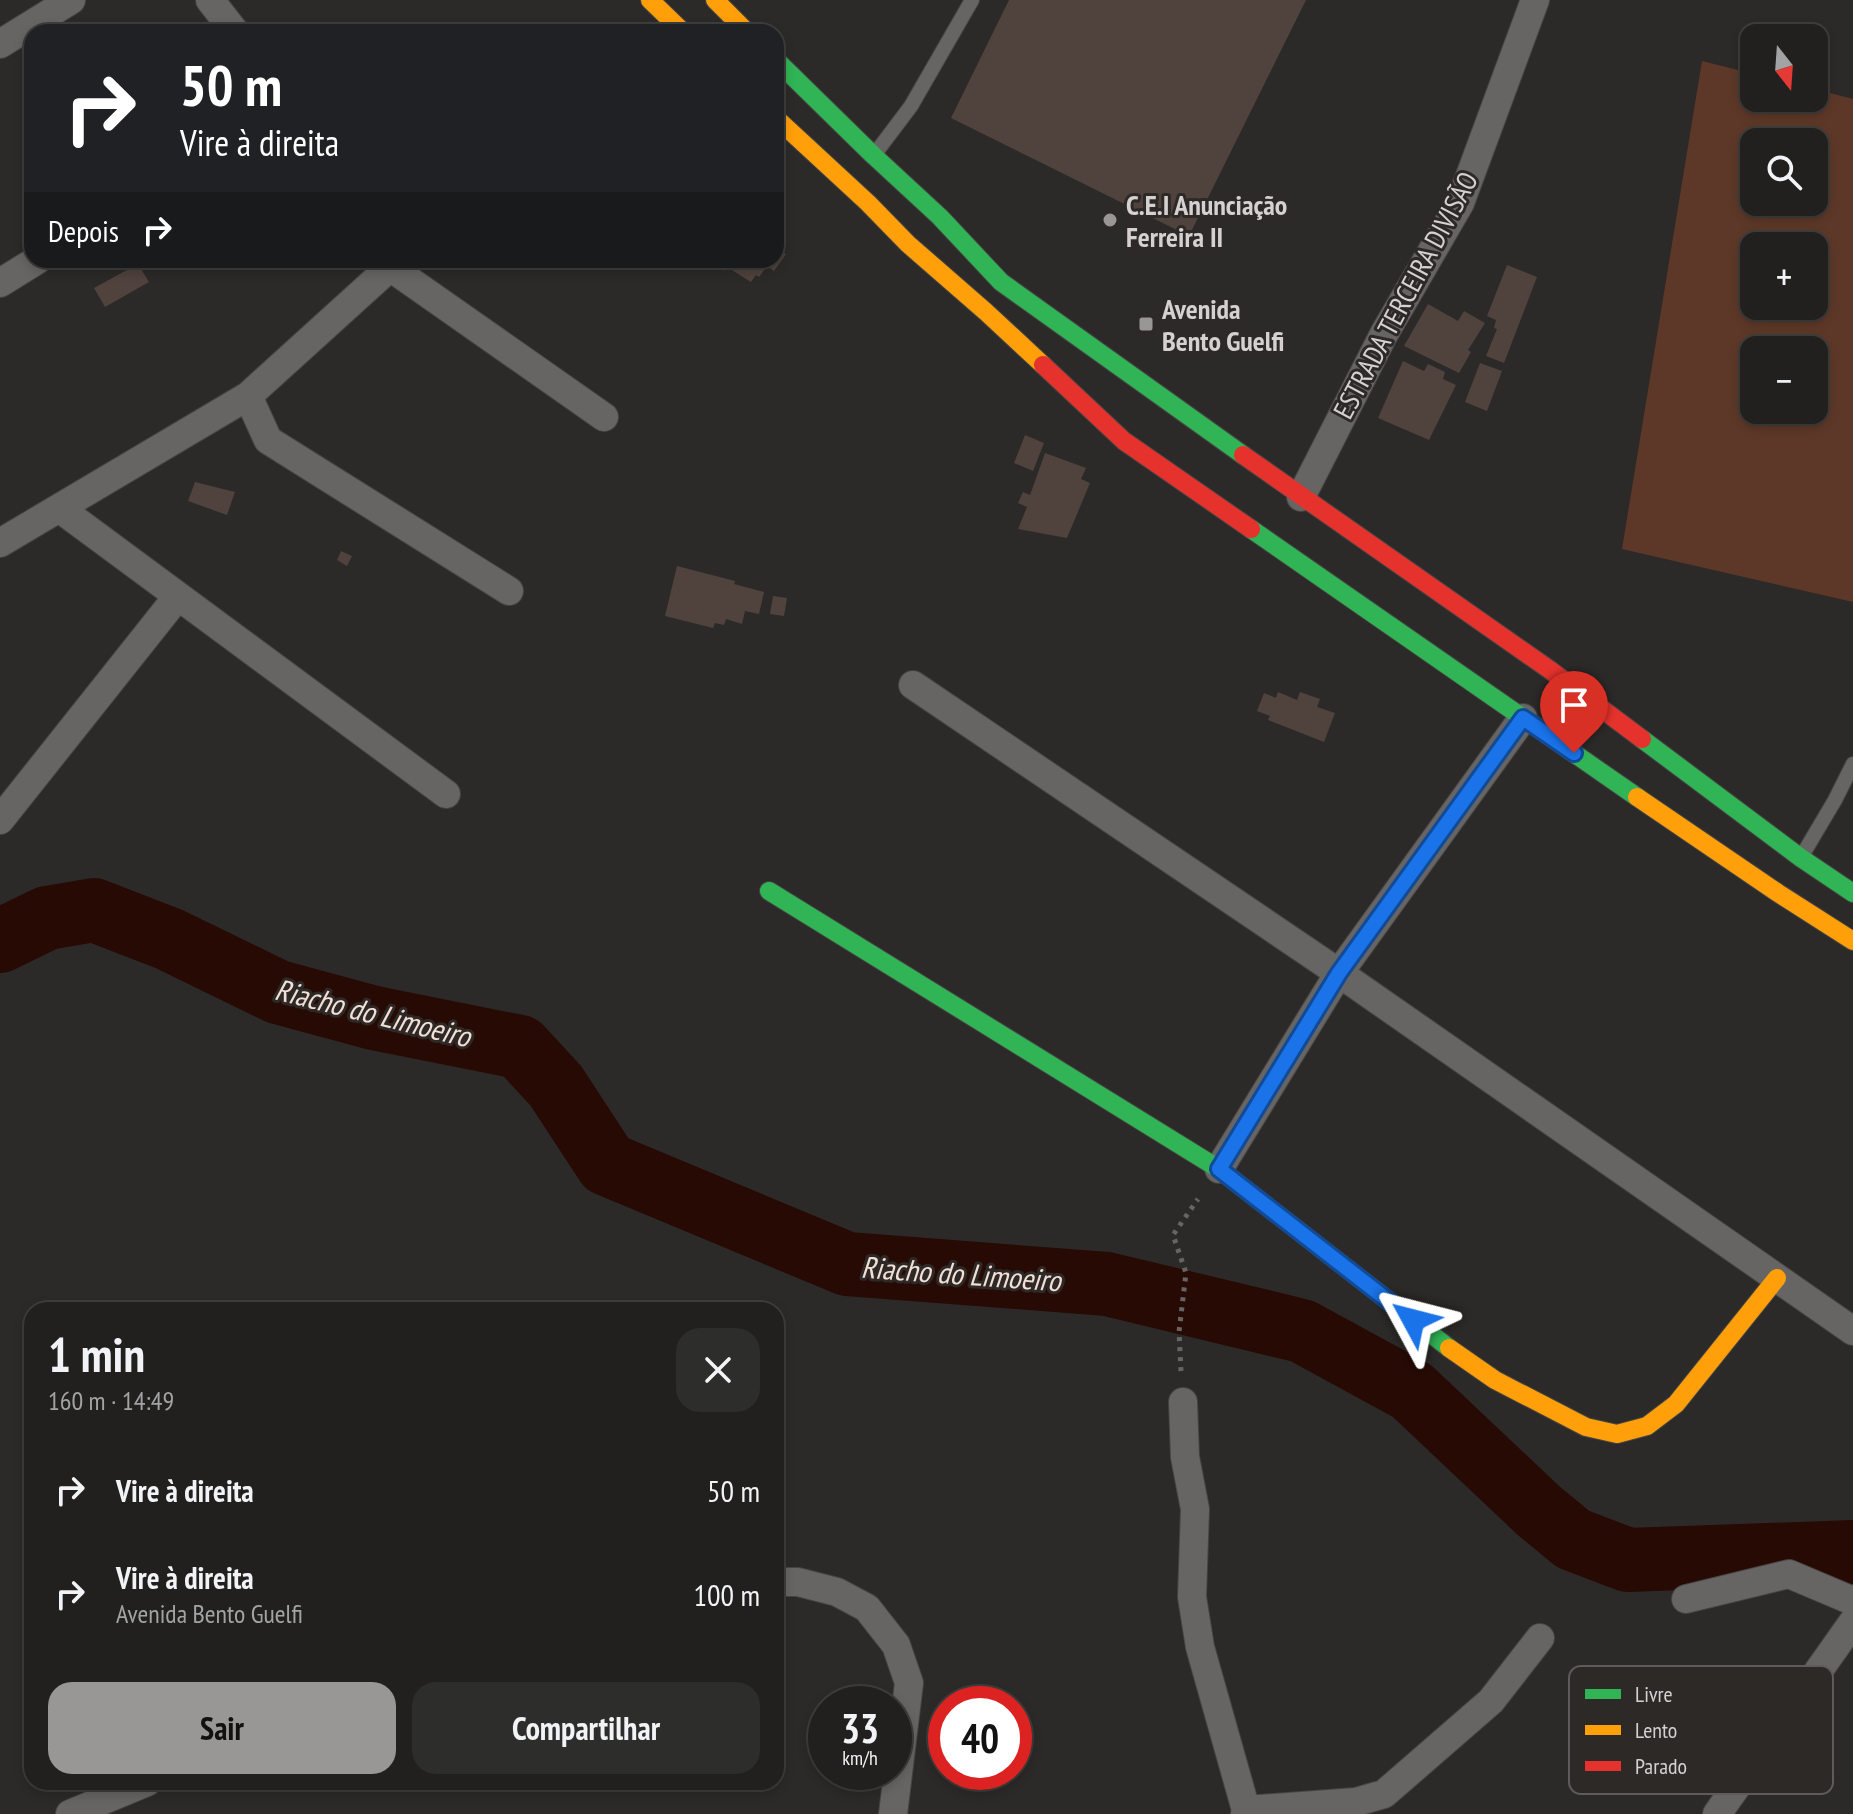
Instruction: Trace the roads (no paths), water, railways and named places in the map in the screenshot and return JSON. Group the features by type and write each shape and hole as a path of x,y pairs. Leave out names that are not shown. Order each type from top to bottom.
{"main road":[{"path":"715,0 739,24"},
{"path":"784,68 940,217 1001,282 1301,497 1550,670 1801,858 1853,893"},
{"path":"784,125 908,244 1124,441 1778,893 1853,941"},
{"path":"769,891 1219,1169 1462,1358 1495,1380 1586,1427 1617,1434 1647,1426 1676,1404 1777,1278"}],"street":[{"path":"32,24 71,0"},
{"path":"210,0 229,24"},
{"name":"ESTRADA TERCEIRA DIVISÃO","path":"1301,497 1384,334 1460,203 1535,0"},
{"path":"0,44 24,29"},
{"path":"0,283 24,268"},
{"path":"0,543 248,396 390,268"},
{"path":"399,268 604,417"},
{"path":"248,396 268,440 509,591"},
{"path":"59,508 446,794"},
{"path":"0,820 178,596"},
{"path":"913,685 1339,973 1853,1331"},
{"path":"1219,1169 1339,973 1523,718"},
{"path":"1183,1402 1185,1457 1195,1509 1192,1597 1200,1647 1246,1812 1356,1802 1384,1794 1491,1701 1540,1638"},
{"path":"1686,1599 1789,1574 1853,1601"},
{"path":"784,1582 798,1582 837,1592 867,1608 896,1645 909,1683 893,1814"},
{"path":"1822,1666 1853,1622"},
{"path":"70,1814 128,1790"},
{"path":"1717,1814 1731,1794"}],"lane":[{"path":"874,156 911,106 972,0"},
{"path":"1801,858 1853,764"}],"waterway":[{"name":"Riacho do Limoeiro","path":"0,941 47,918 94,910 169,939 278,992 374,1018 520,1047 556,1086 607,1164 847,1264 1107,1284 1302,1331 1412,1391 1573,1539 1628,1560 1853,1552"}],"place":[{"name":"C.E.I Anunciação Ferreira II","path":"1110,220"},
{"name":"Avenida Bento Guelfi","path":"1146,324"}]}
